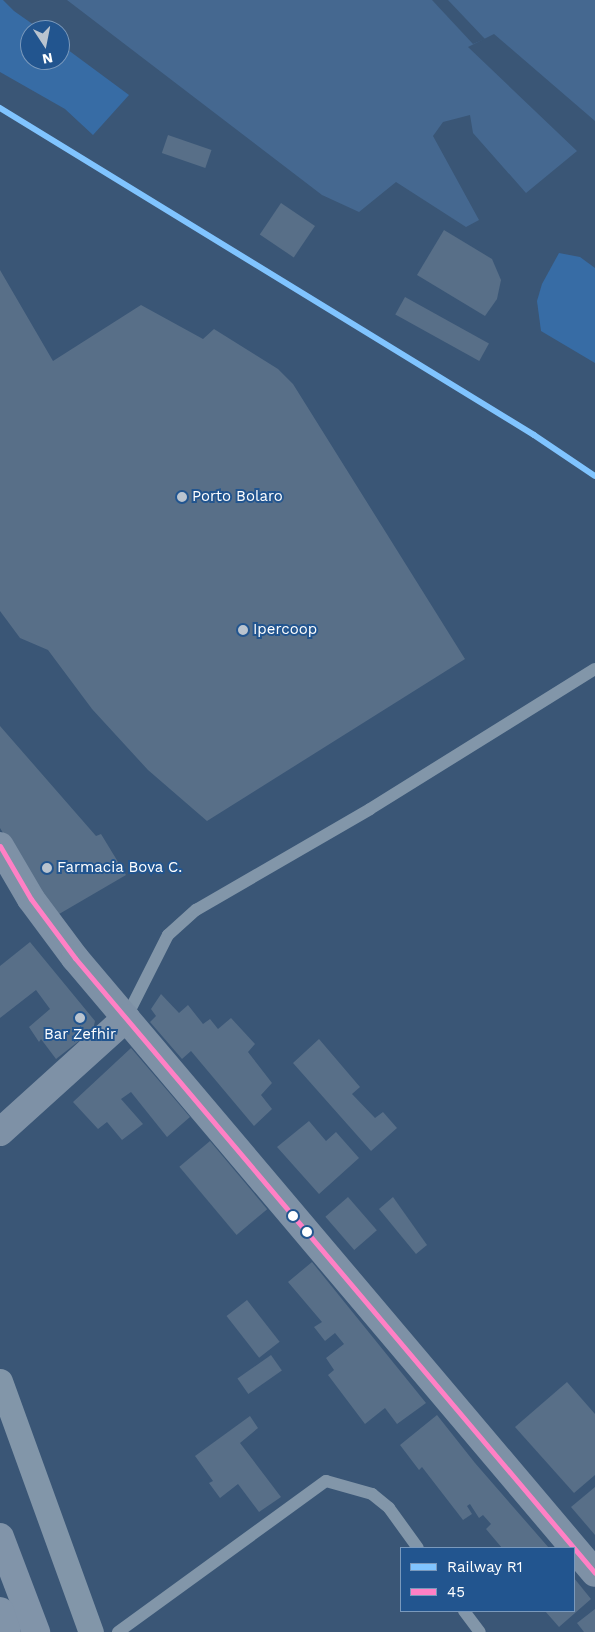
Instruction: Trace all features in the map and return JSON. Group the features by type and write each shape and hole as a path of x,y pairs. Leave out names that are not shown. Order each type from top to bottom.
{"highway":[{"path":"0,1537 36,1632"},
{"path":"0,1611 7,1632"}],"street":[{"path":"0,846 42,914 75,958 572,1547"},
{"path":"0,1144 10,1124 126,1018"},
{"path":"0,1381 91,1632"},
{"path":"575,1550 595,1574"}],"lane":[{"path":"126,1018 168,934 196,910 370,809 595,669"},
{"path":"118,1632 326,1481 372,1494 389,1508 417,1547"},
{"path":"465,1612 480,1632"}],"shaded area":[{"path":"0,0 3,0 27,20 20,20 20,70 70,70 70,51 129,95 93,135 65,109 0,72"},
{"path":"67,0 595,0 595,121 494,34 468,47 577,151 526,193 473,133 470,115 443,122 433,136 479,220 466,227 396,182 359,212 322,195"},
{"path":"559,253 580,257 595,268 595,363 541,331 537,301 542,284"}],"pier":[{"path":"432,0 448,0 485,39 473,44"}],"building":[{"path":"168,135 211,150 205,168 162,153"},
{"path":"281,203 315,226 294,257 260,235"},
{"path":"444,230 492,259 501,280 497,299 485,316 417,275"},
{"name":"Porto Bolaro","path":"0,270 53,361 141,305 203,339 214,329 278,369 293,384 465,659 207,821 148,770 92,709 48,650 20,638 0,611"},
{"path":"405,297 489,344 479,361 395,314"},
{"path":"0,726 96,836 101,834 126,875 54,917 0,828"},
{"path":"30,942 95,1021 93,1030 56,1059 41,1039 39,1042 29,1027 50,1009 36,990 0,1018 0,966"},
{"path":"161,994 179,1013 188,1005 203,1024 210,1019 218,1029 231,1018 255,1044 248,1052 272,1083 261,1095 272,1109 254,1126 191,1051 182,1059 150,1022 156,1016 151,1009"},
{"path":"319,1039 360,1087 352,1094 375,1118 383,1112 397,1128 371,1151 293,1063"},
{"path":"131,1048 190,1117 167,1137 131,1092 121,1099 143,1124 122,1140 107,1122 98,1129 73,1102"},
{"path":"309,1121 326,1141 336,1132 359,1158 319,1194 277,1147"},
{"path":"210,1141 267,1209 237,1235 179,1167"},
{"path":"348,1197 377,1230 354,1250 325,1217"},
{"path":"393,1197 427,1245 416,1254 379,1209"},
{"path":"312,1262 426,1403 397,1424 385,1408 365,1424 328,1375 334,1370 326,1358 344,1344 335,1333 325,1341 314,1327 322,1322 288,1282"},
{"path":"247,1300 280,1342 259,1358 227,1316"},
{"path":"271,1355 282,1371 248,1394 237,1379"},
{"path":"567,1382 595,1414 595,1475 574,1493 515,1427"},
{"path":"437,1415 475,1463 548,1547 501,1547 486,1529 491,1524 483,1515 479,1518 470,1504 467,1506 472,1514 463,1520 422,1467 419,1470 400,1445"},
{"path":"250,1416 258,1428 240,1443 281,1497 259,1512 238,1484 220,1498 209,1483 213,1481 195,1456"},
{"path":"595,1487 595,1535 571,1507"},
{"path":"575,1579 591,1599 559,1627 546,1612 575,1612"},
{"path":"595,1609 595,1632 584,1632 577,1623"}],"rail line":[{"name":"R1","path":"0,108 534,435 595,476"}],"transit line":[{"name":"45","path":"0,846 31,899 75,958 573,1547"},
{"name":"45","path":"575,1549 595,1573"}],"place":[{"name":"Porto Bolaro","path":"182,497"},
{"name":"Ipercoop","path":"243,630"},
{"name":"Farmacia Bova C.","path":"47,868"},
{"name":"Bar Zefhir","path":"80,1018"}]}
